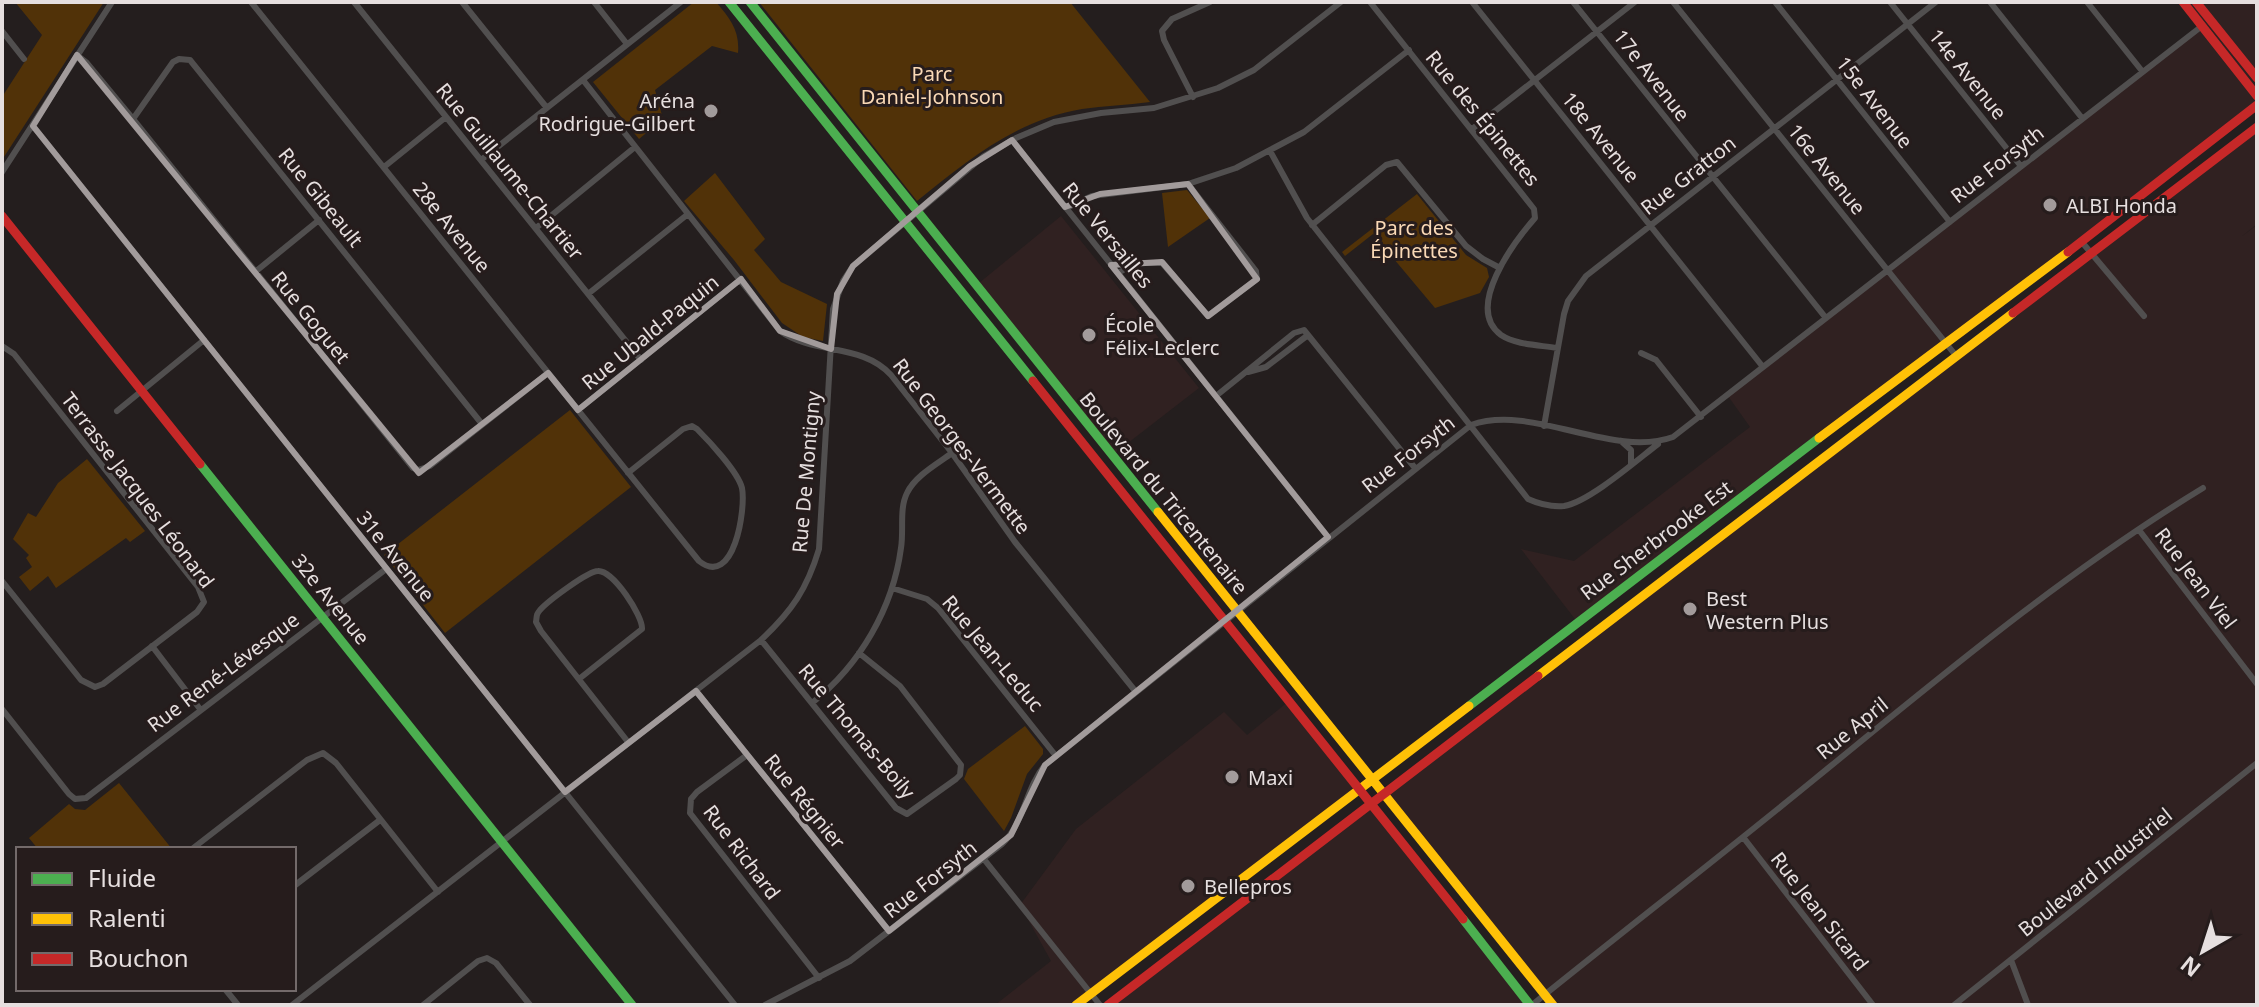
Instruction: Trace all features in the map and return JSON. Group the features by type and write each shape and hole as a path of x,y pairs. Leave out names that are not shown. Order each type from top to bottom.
{"street":[{"path":"2,172 112,2"},
{"name":"28e Avenue","path":"251,2 384,167 548,373 628,473 699,561 707,567 725,561 739,534 742,489 735,475 697,429 692,426 683,429 628,473"},
{"name":"Rue Guillaume-Chartier","path":"354,2 641,360"},
{"path":"462,2 547,108"},
{"path":"594,2 627,44"},
{"path":"481,160 681,2"},
{"name":"Boulevard du Tricentenaire","path":"729,2 1531,1005"},
{"name":"Boulevard du Tricentenaire","path":"750,2 915,212 1553,1005"},
{"path":"1193,97 1162,31 1172,19 1210,2"},
{"name":"Rue De Montigny","path":"292,1005 761,640 802,594 819,549 833,309 843,281 860,259 970,166 1012,140 1054,122 1154,108 1231,82 1254,70 1341,2"},
{"name":"Rue des Épinettes","path":"1370,2 1536,214 1500,268 1487,304 1493,326 1513,340 1557,348"},
{"name":"18e Avenue","path":"1472,2 1763,367"},
{"name":"17e Avenue","path":"1573,2 1826,318"},
{"path":"1472,129 1635,2"},
{"name":"16e Avenue","path":"1673,2 1957,357"},
{"name":"15e Avenue","path":"1775,2 1950,222"},
{"name":"14e Avenue","path":"1890,2 2020,165"},
{"name":"Rue Gratton","path":"1544,426 1564,314 1577,287 1598,265 1936,2"},
{"path":"1990,2 2082,118"},
{"path":"2087,2 2142,71"},
{"path":"2183,2 2257,78"},
{"path":"2196,2 2206,23 2257,96"},
{"path":"752,31 765,21"},
{"name":"Rue Forsyth","path":"765,1005 850,961 1011,835 1021,818 1033,782 1045,765 1471,425 1501,420 1642,443 1661,442 1683,432 2020,165 2206,23"},
{"path":"2,31 24,59"},
{"path":"1066,208 1092,196 1188,184 1236,168 1304,132 1409,50"},
{"name":"Rue Goguet","path":"77,55 133,119 413,468 418,470 430,466 548,373"},
{"name":"Rue Gibeault","path":"133,119 173,62 190,60 482,424"},
{"name":"Rue Georges-Vermette","path":"583,80 780,331 795,339 865,356 883,366 952,453 1015,542 1136,692"},
{"path":"801,93 814,84"},
{"name":"Rue Sherbrooke Est","path":"1076,1005 2257,105"},
{"path":"384,167 446,117"},
{"name":"31e Avenue","path":"33,126 735,1005"},
{"name":"Rue Sherbrooke Est","path":"1108,1005 2257,127"},
{"path":"843,146 855,135"},
{"name":"Rue Versailles","path":"1012,140 1328,537"},
{"path":"536,228 635,147"},
{"path":"1270,151 1312,225 1528,499 1541,505 1566,506 1586,497 1661,442"},
{"path":"1312,225 1386,165 1397,162 1466,246 1500,268"},
{"path":"1118,273 1136,263 1162,263 1208,316 1257,279 1256,271 1188,184"},
{"path":"2149,190 2159,203"},
{"path":"588,294 688,214"},
{"name":"32e Avenue","path":"2,216 632,1005"},
{"path":"255,272 319,220"},
{"path":"2081,241 2144,316"},
{"name":"Rue Ubald-Paquin","path":"578,410 741,279"},
{"path":"2030,281 2039,294"},
{"path":"1989,310 2000,324"},
{"path":"1216,396 1298,330 1304,330 1415,468"},
{"path":"117,411 204,340"},
{"name":"Terrasse Jacques Léonard","path":"2,346 14,354 202,593 204,602 197,612 95,687 81,680 2,581"},
{"path":"1641,353 1656,360 1701,417"},
{"path":"1620,440 1631,450 1631,465"},
{"path":"812,703 837,680 859,653 882,615 901,547 905,495 919,478 952,453"},
{"path":"1784,465 1796,480"},
{"name":"Rue April","path":"1531,1005 1925,689 2036,604 2203,488"},
{"path":"1731,506 1742,521"},
{"name":"Rue Jean Viel","path":"2139,530 2257,684"},
{"name":"Rue René-Lévesque","path":"2,709 69,794 80,800 386,569"},
{"path":"579,679 642,629 638,614 613,579 603,571 596,570 587,575 542,608 536,617 541,631 628,742"},
{"name":"Rue Jean-Leduc","path":"892,588 927,599 938,608 1056,756"},
{"path":"1591,613 1602,627"},
{"name":"Rue Thomas-Boily","path":"761,640 901,813 907,814 956,779 961,770 958,760 900,686 859,653"},
{"path":"152,646 200,709"},
{"path":"1538,653 1548,669"},
{"name":"Rue Régnier","path":"696,691 889,931"},
{"path":"195,847 307,760 323,753 336,763 438,892"},
{"name":"Rue Richard","path":"747,755 697,792 691,799 690,813 819,978"},
{"name":"Boulevard Industriel","path":"1954,1005 2257,763"},
{"path":"296,884 380,820"},
{"name":"Rue Jean Sicard","path":"1743,837 1873,1005"},
{"path":"983,858 1100,1005"},
{"path":"1259,890 1261,865"},
{"path":"1177,930 1180,950"},
{"path":"423,1005 478,961 487,958 496,963 530,1005"},
{"path":"2011,960 2028,1005"}],"highlighted area":[{"path":"77,55 419,473 548,373 578,410 741,279 780,331 831,349 837,294 853,266 970,166 1012,140 1065,207 1100,194 1188,184 1257,279 1208,316 1162,262 1111,265 1328,537 1045,765 1011,835 889,931 696,691 565,792 33,126"}],"shaded area":[{"path":"2183,2 2257,2 2257,105 1578,623 1521,549 1574,561 1750,427 1728,396 2201,26"},
{"path":"2257,127 2257,224 2241,237 2257,225 2257,1005 1553,1005 1384,795"},
{"name":"École Félix-Leclerc","path":"1061,216 1199,388 1115,453 979,283"},
{"path":"1289,701 1360,789 1079,1005 995,1005 1051,961 1020,905 1076,829 1224,712 1247,735"},
{"path":"1372,804 1531,1005 1108,1005"}],"green space":[{"path":"15,2 104,2 2,160 2,97 42,35"},
{"path":"694,2 716,2 733,25 738,53 712,46 655,90 663,119 639,139 593,82"},
{"name":"Parc Daniel-Johnson","path":"759,2 1070,2 1150,102 1082,109 1035,122 974,157 917,201"},
{"path":"715,173 765,239 754,250 781,282 827,304 823,341 803,337 782,323 684,201"},
{"path":"1187,190 1210,218 1168,247 1162,193"},
{"name":"Parc des Épinettes","path":"1417,194 1466,255 1487,268 1489,277 1480,293 1435,308 1373,234 1345,256 1342,252"},
{"path":"570,410 631,487 445,633 384,555"},
{"path":"87,459 145,531 130,542 126,538 56,588 48,576 30,591 19,577 32,567 26,558 29,555 13,539 28,513 36,517 58,483"},
{"path":"1025,726 1043,749 1043,754 1027,774 1004,831 964,779 968,769"},
{"path":"119,783 170,847 36,847 29,838 69,804 75,809 85,810"}],"traffic: fast":[{"path":"729,2 1033,381"},
{"path":"750,2 1158,512"},
{"path":"1469,706 1819,438"},
{"path":"200,464 632,1005"},
{"path":"1463,919 1530,1005"}],"traffic: slow":[{"path":"1819,438 2068,252"},
{"path":"1538,676 2013,313"},
{"path":"1158,512 1553,1005"},
{"path":"1076,1005 1469,706"}],"traffic: jam":[{"path":"2183,2 2257,96"},
{"path":"2196,2 2257,78"},
{"path":"2068,252 2257,105"},
{"path":"2013,313 2257,127"},
{"path":"2,216 200,464"},
{"path":"1033,381 1463,919"},
{"path":"1108,1005 1538,676"}],"place":[{"name":"Aréna Rodrigue-Gilbert","path":"711,111"},
{"name":"ALBI Honda","path":"2050,205"},
{"name":"École Félix-Leclerc","path":"1089,335"},
{"name":"Best Western Plus","path":"1690,609"},
{"name":"Maxi","path":"1232,777"},
{"name":"Bellepros","path":"1188,886"}]}
